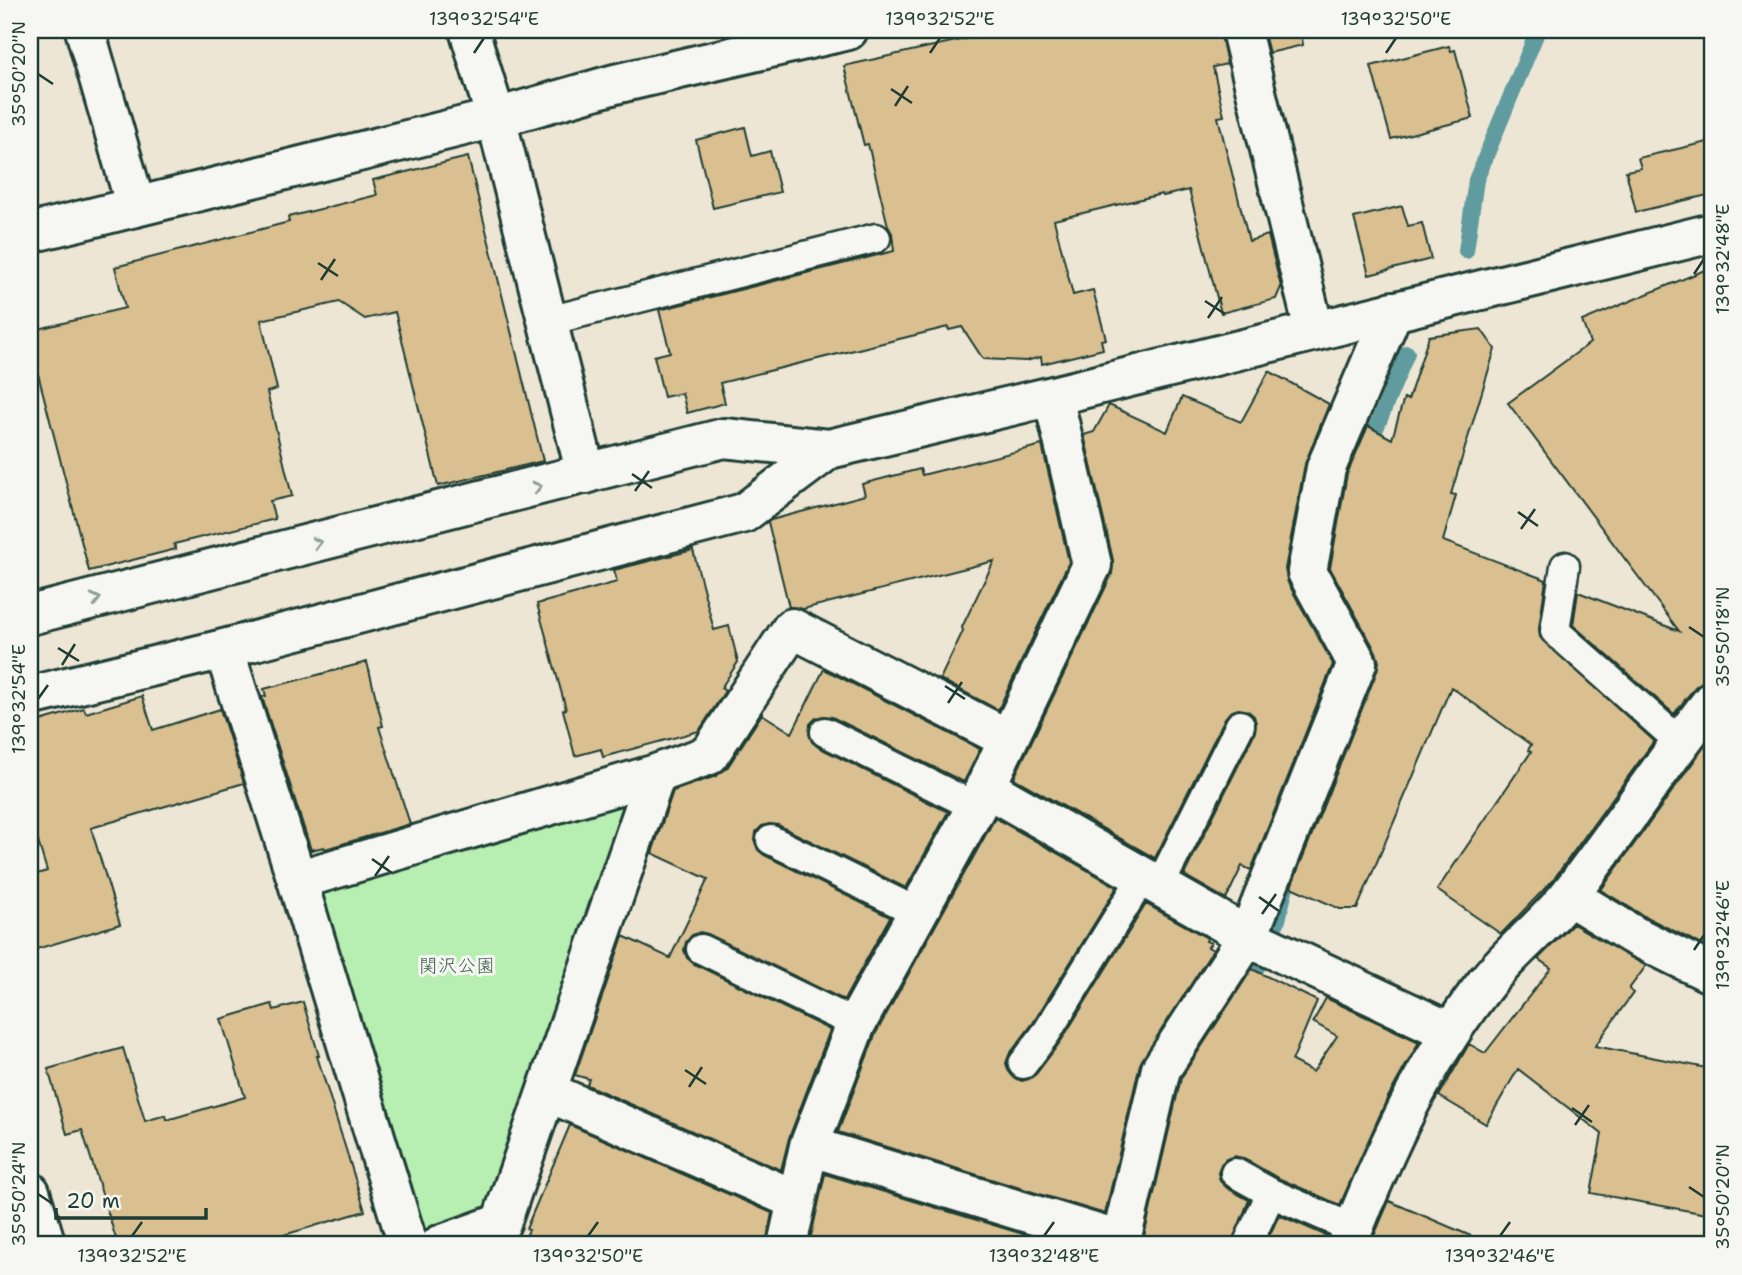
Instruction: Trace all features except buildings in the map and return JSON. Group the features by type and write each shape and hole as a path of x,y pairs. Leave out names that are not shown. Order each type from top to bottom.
{"street":[{"path":"85,30 136,207"},
{"path":"469,30 496,118 586,474"},
{"path":"30,233 496,118 615,84 846,30"},
{"path":"1241,30 1314,330"},
{"path":"30,615 724,439 829,449 1712,233"},
{"path":"809,1146 1120,1243 1161,1069 1260,943 1357,663 1307,572 1326,468 1394,311"},
{"path":"787,1245 809,1146 856,1024 981,797 1092,565 1053,396"},
{"path":"30,696 224,649 744,513 829,449"},
{"path":"297,880 656,774 709,755 792,628 1008,739"},
{"path":"224,649 408,1245"},
{"path":"1351,1237 1409,1105 1450,1032 1487,982 1569,896 1712,701"},
{"path":"440,1245 501,1223 656,774"},
{"path":"981,797 1151,882 1260,943 1450,1032"},
{"path":"1569,896 1633,935 1712,974"},
{"path":"548,1092 796,1200"},
{"path":"30,1192 46,1245"}],"lane":[{"path":"548,321 876,238"},
{"path":"1565,566 1555,631 1680,742"},
{"path":"1023,1064 1151,882 1240,725"},
{"path":"825,732 981,797"},
{"path":"771,840 917,912"},
{"path":"701,949 856,1024"},
{"path":"1236,1173 1351,1237"},
{"path":"1247,1245 1271,1193"}],"green space":[{"name":"関沢公園","path":"630,797 489,1205 423,1233 321,894"}],"waterway":[{"path":"1466,251 1476,180 1538,30"},
{"path":"1368,448 1407,353"},
{"path":"1335,566 1347,615"},
{"path":"1364,640 1379,661 1367,687"},
{"path":"1168,1140 1175,1091 1209,1029 1254,974 1278,920 1287,882"}]}
